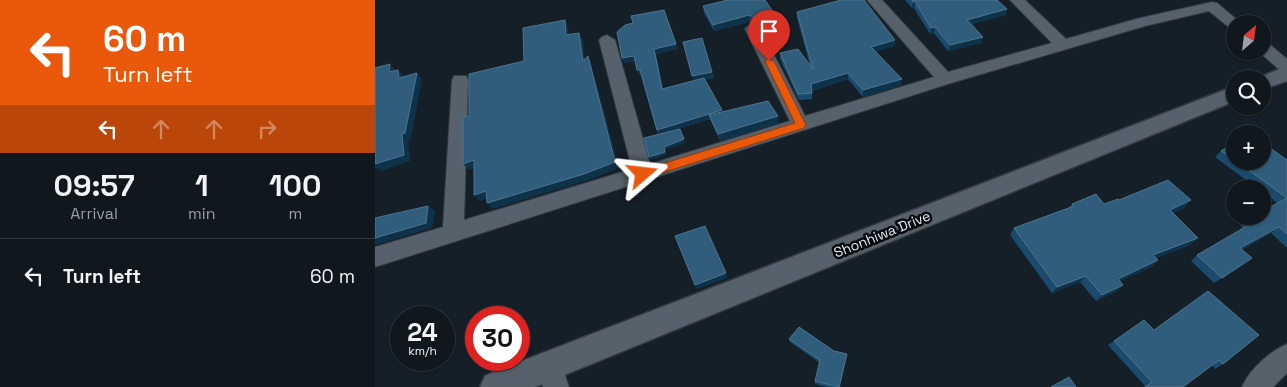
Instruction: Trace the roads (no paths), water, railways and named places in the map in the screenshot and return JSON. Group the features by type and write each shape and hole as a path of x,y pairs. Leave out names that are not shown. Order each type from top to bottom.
{"street":[{"path":"874,0 945,79"},
{"path":"1017,0 1063,45"},
{"path":"375,257 945,79 1141,22 1220,3 1228,15"},
{"path":"753,29 801,125"},
{"path":"607,40 643,174"},
{"path":"1271,54 1287,67"},
{"path":"1271,79 1287,72"},
{"path":"453,233 460,80"},
{"name":"Shonhiwa Drive","path":"496,387 553,376 1226,97"},
{"path":"1255,387 1287,356"}]}
